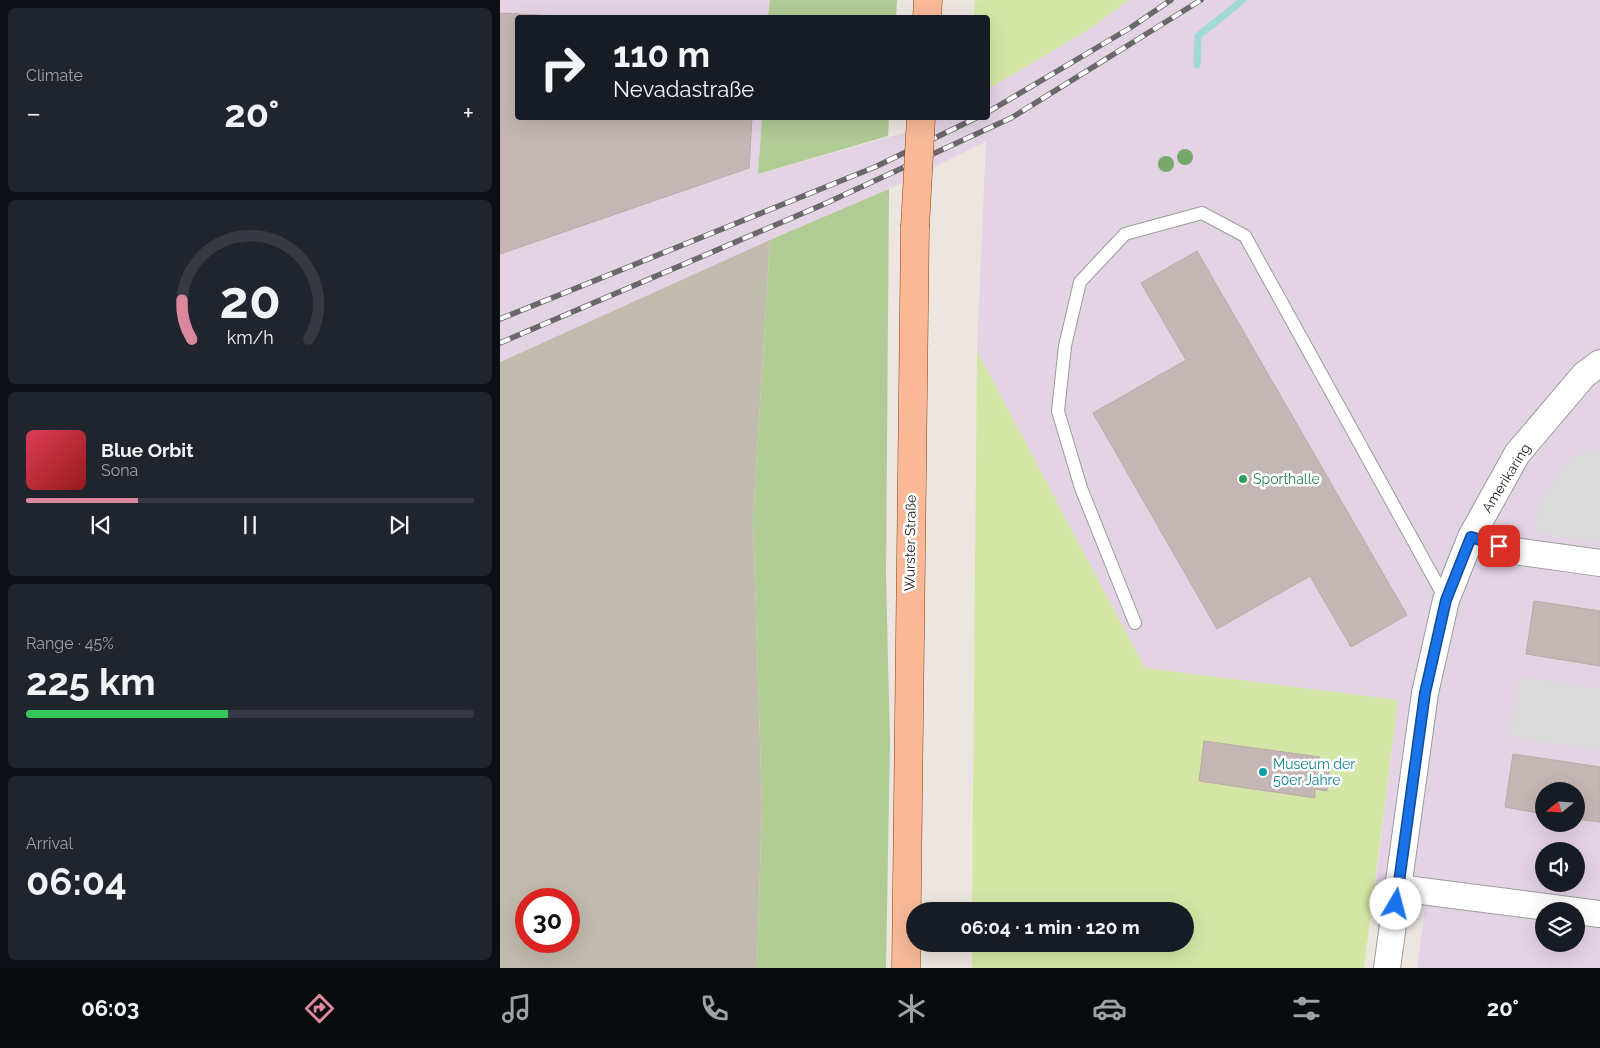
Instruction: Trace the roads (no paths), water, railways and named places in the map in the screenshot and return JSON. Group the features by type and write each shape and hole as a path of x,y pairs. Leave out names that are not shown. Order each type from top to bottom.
{"main road":[{"path":"927,15 928,0"},
{"name":"Wurster Straße","path":"906,968 915,227 921,120"}],"street":[{"name":"Amerikaring","path":"1387,968 1425,693 1446,600 1471,537 1517,454 1584,375 1600,363"},
{"path":"1471,537 1514,551 1600,563"},
{"path":"1398,888 1600,914"}],"lane":[{"path":"1136,623 1081,488 1058,411 1064,346 1080,282 1126,234 1202,212 1245,236 1446,600"}],"waterway":[{"path":"1197,65 1198,36 1243,0"}],"railway":[{"path":"990,111 1130,28 1171,0"},
{"path":"500,343 822,205 1011,118 1201,0"},
{"path":"500,319 875,167 972,120"}],"place":[{"name":"Sporthalle","path":"1243,479"},
{"name":"Museum der 50er Jahre","path":"1263,772"}]}
